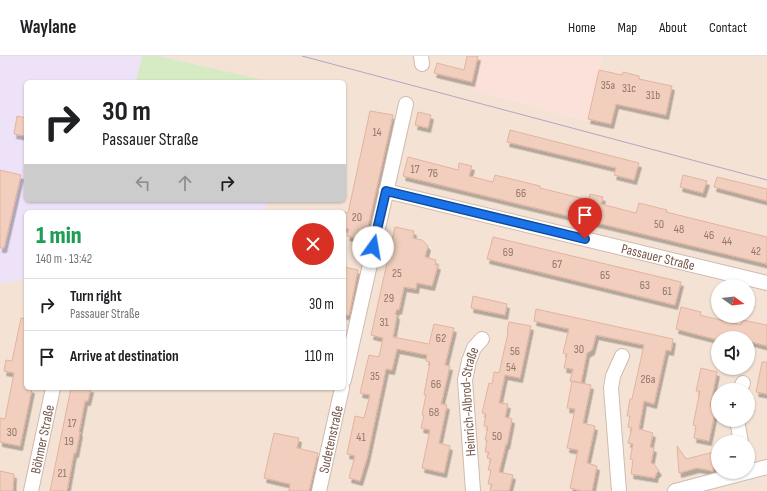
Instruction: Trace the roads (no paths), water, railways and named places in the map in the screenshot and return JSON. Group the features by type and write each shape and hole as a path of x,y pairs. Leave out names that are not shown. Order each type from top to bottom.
{"street":[{"path":"346,359 347,348 406,104"},
{"name":"Passauer Straße","path":"386,191 767,283"},
{"name":"Heinrich-Albrod-Straße","path":"472,491 465,380 469,361 474,348 482,338"},
{"path":"619,491 611,388 613,376 622,356"},
{"name":"Böhmer Straße","path":"31,491 53,390"},
{"name":"Sudetenstraße","path":"319,491 342,390"},
{"path":"755,470 767,467"},
{"path":"676,491 721,479"}],"tram line":[{"path":"302,56 767,180"}]}
